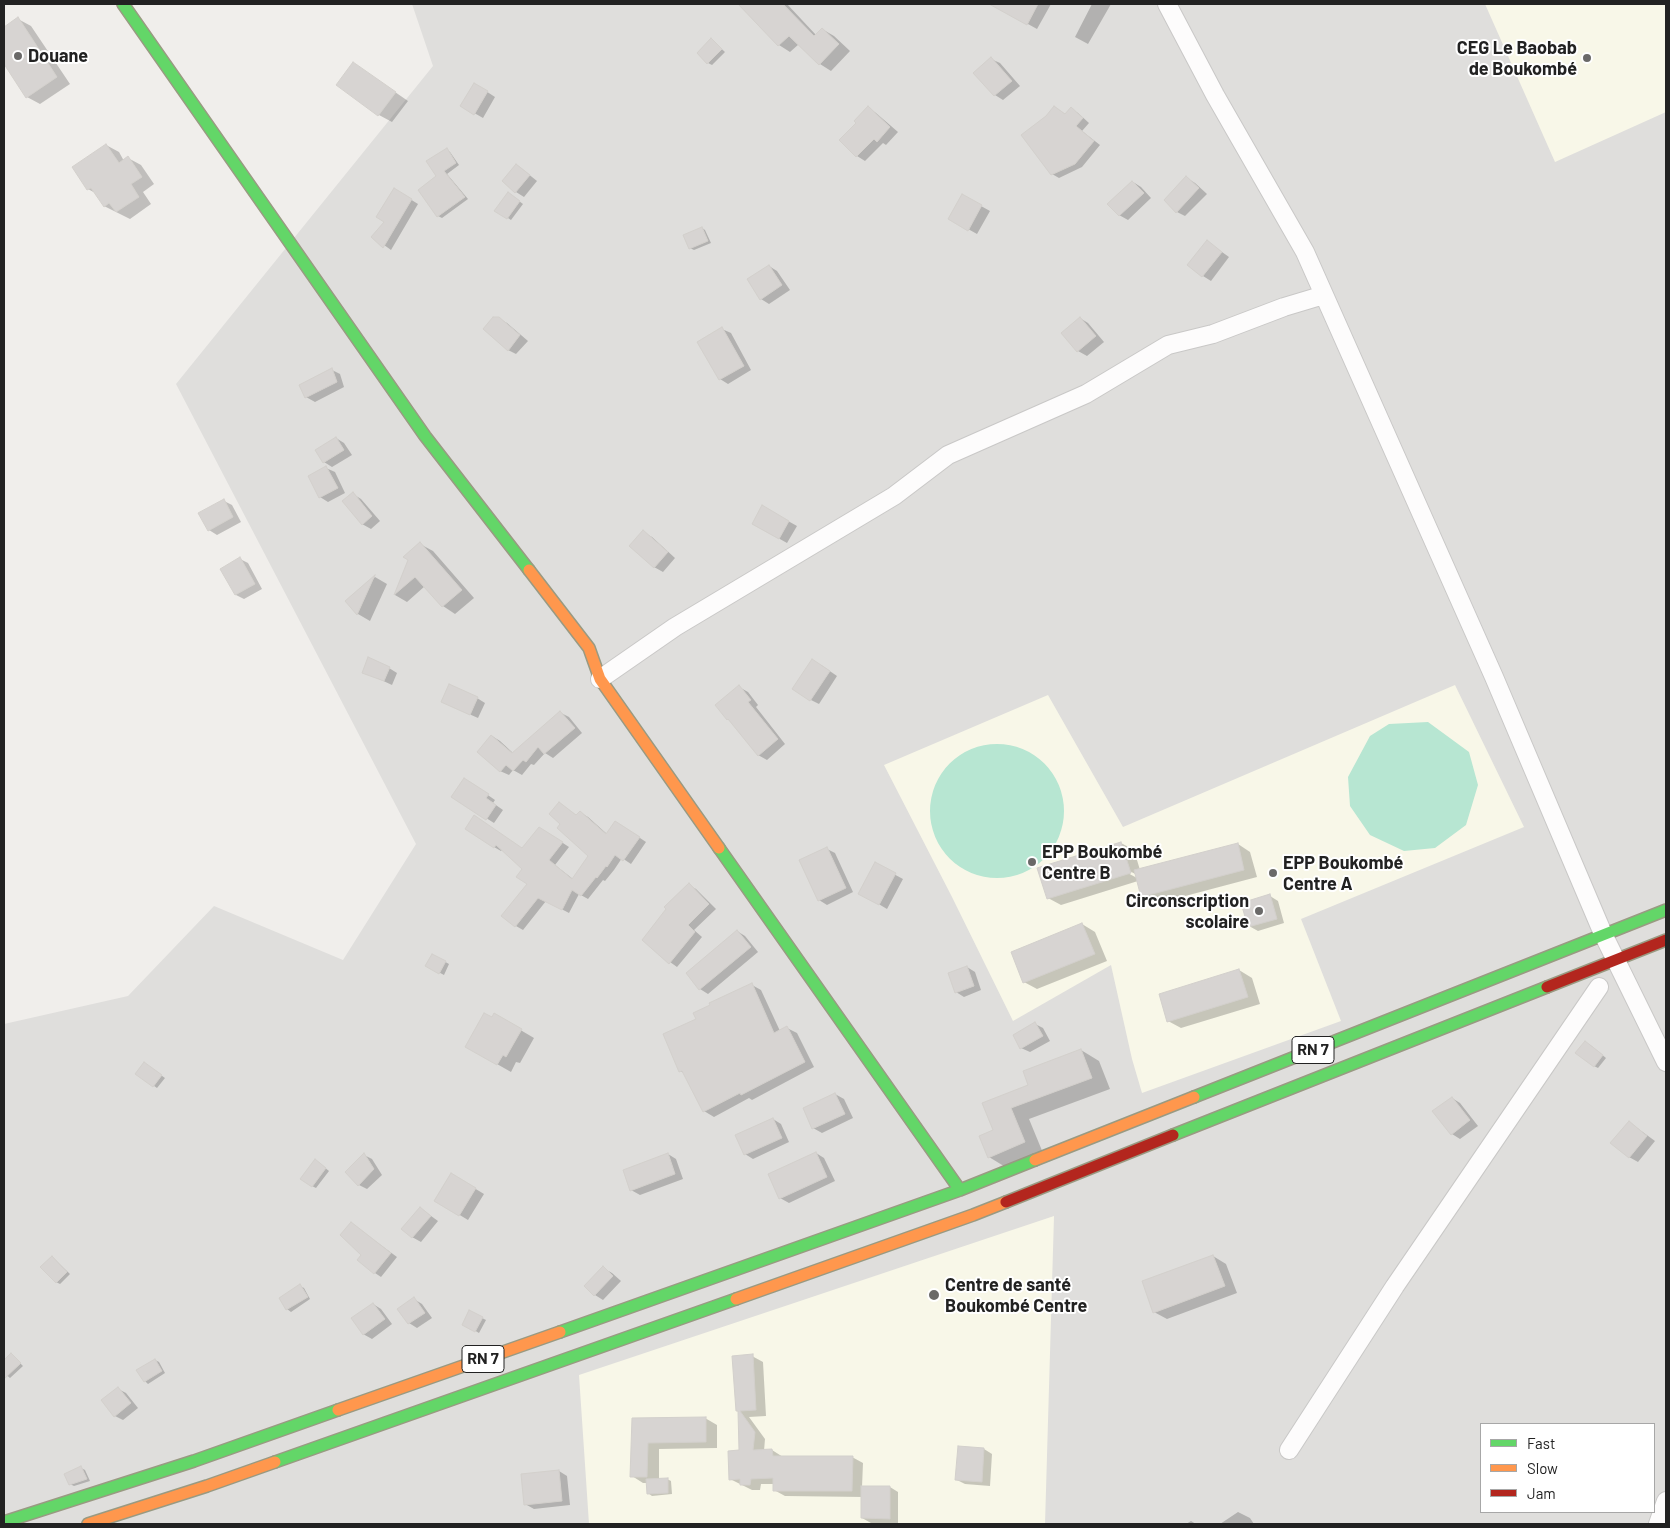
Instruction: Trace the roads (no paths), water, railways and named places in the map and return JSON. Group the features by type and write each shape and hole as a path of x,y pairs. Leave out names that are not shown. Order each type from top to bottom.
{"main road":[{"path":"123,4 425,436 589,648 600,680 960,1190"},
{"name":"RN 7","path":"4,1522 203,1457 960,1190 1666,910"},
{"name":"RN 7","path":"88,1524 207,1486 973,1215 1666,940"}],"street":[{"path":"1167,4 1215,95 1305,252 1498,686 1604,936 1666,1062"},
{"path":"600,680 675,627 894,496 948,455 1086,394 1168,345 1213,334 1284,307 1324,295"},
{"path":"1288,1450 1395,1286 1600,987"},
{"path":"1658,1524 1666,1501"}],"place":[{"name":"Douane","path":"18,56"},
{"name":"CEG Le Baobab de Boukombé","path":"1587,58"},
{"name":"EPP Boukombé Centre B","path":"1032,862"},
{"name":"EPP Boukombé Centre A","path":"1273,873"},
{"name":"Circonscription scolaire","path":"1259,911"},
{"name":"Centre de santé Boukombé Centre","path":"934,1295"}]}
